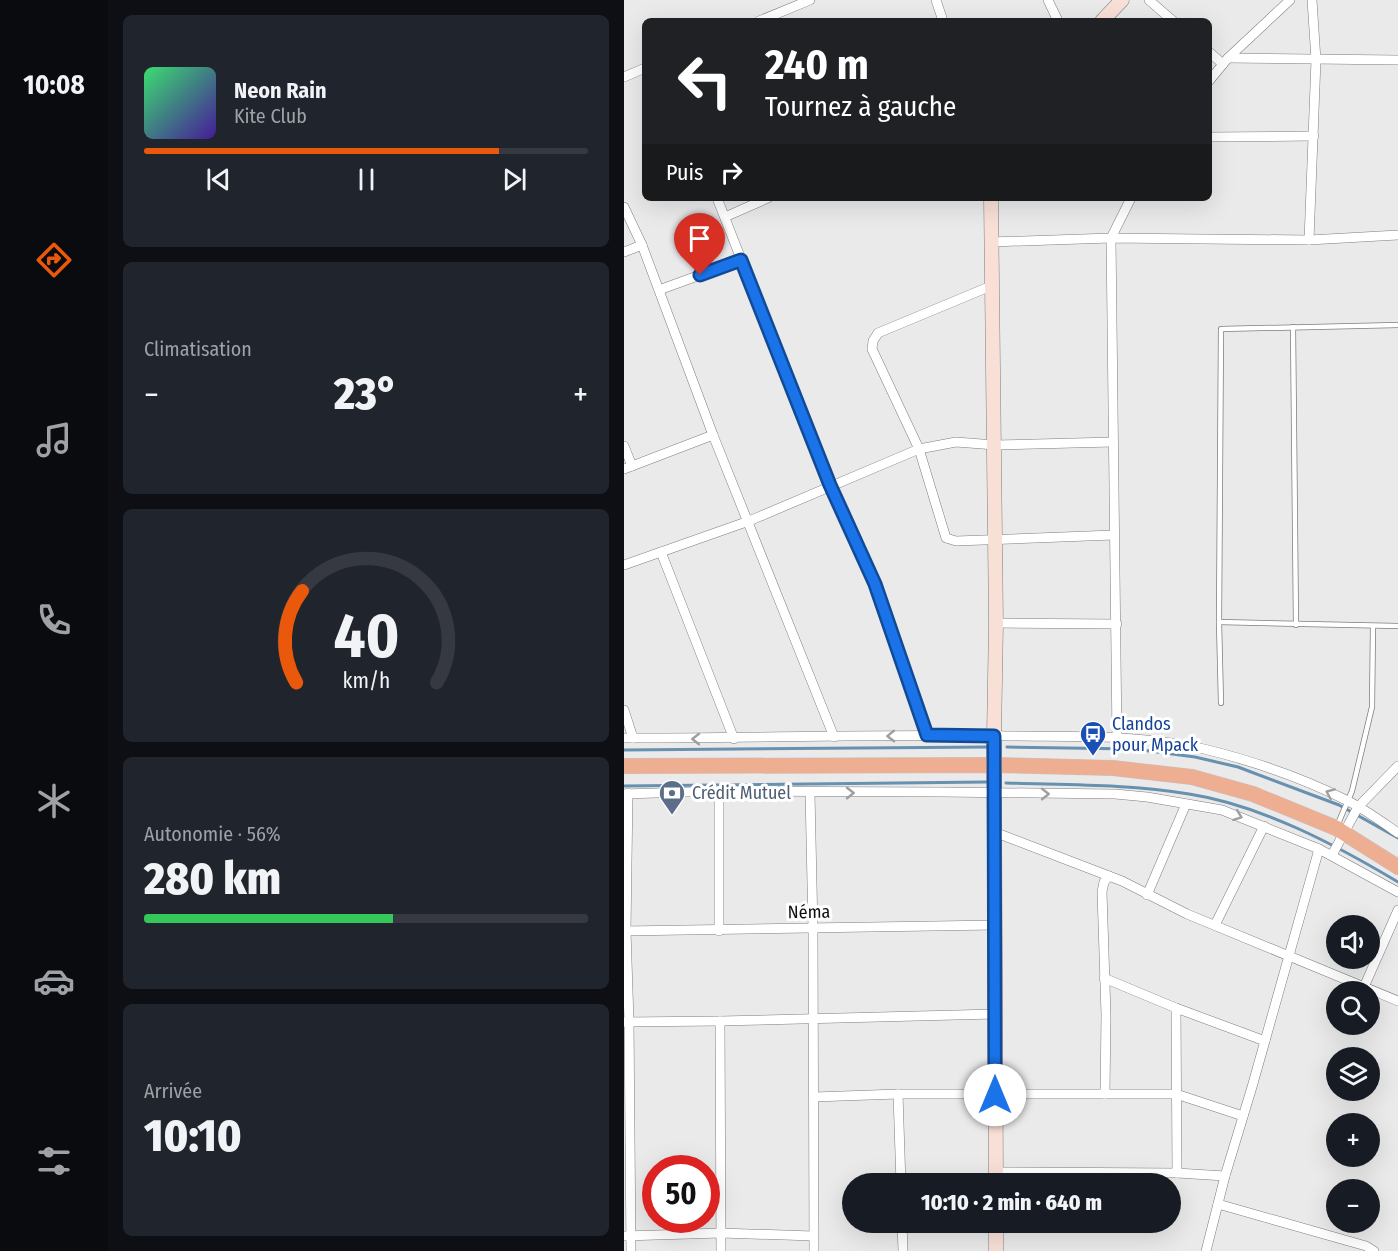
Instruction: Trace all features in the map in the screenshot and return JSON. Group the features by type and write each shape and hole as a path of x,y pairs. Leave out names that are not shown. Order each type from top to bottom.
{"highway":[{"path":"624,766 994,765 1113,768 1192,777 1253,794 1341,830 1398,867"}],"main road":[{"path":"1105,18 1122,0"},
{"path":"991,201 996,623 994,736 996,1173"},
{"path":"996,1233 996,1251"}],"street":[{"path":"765,18 795,3 810,0"},
{"path":"936,0 941,18"},
{"path":"1048,0 1057,18"},
{"path":"1149,0 1170,18"},
{"path":"1212,77 1226,61 1290,0"},
{"path":"1309,240 1316,60 1312,0"},
{"path":"1212,54 1226,61 1398,60"},
{"path":"624,77 642,69"},
{"path":"1212,137 1314,136"},
{"path":"718,201 830,485 875,584 927,735"},
{"path":"725,217 761,201"},
{"path":"1117,738 1111,238 1130,201"},
{"path":"624,207 642,245 713,435 834,737"},
{"path":"991,242 1111,238 1309,240 1398,235"},
{"path":"624,252 642,245"},
{"path":"659,290 741,260"},
{"path":"992,286 878,333 873,341 872,349 919,449 946,538 956,541 995,541 1114,535"},
{"path":"624,446 628,468 713,435"},
{"path":"624,566 749,521 919,449 956,442 995,445 1113,442"},
{"path":"661,552 734,739"},
{"path":"996,623 1117,624"},
{"path":"624,710 629,738 994,736 1117,738 1192,747 1252,762 1296,778 1348,801 1398,833"},
{"path":"1332,855 1341,830 1358,807 1398,766"},
{"path":"719,791 719,930"},
{"path":"631,1251 628,1236 626,793 719,791 1115,794 1222,810 1320,849 1398,892"},
{"path":"810,793 813,929 814,1251"},
{"path":"1147,895 1186,804"},
{"path":"1215,925 1264,826"},
{"path":"994,831 1122,881 1147,895 1215,925 1350,981"},
{"path":"1206,1251 1225,1176 1320,849"},
{"path":"1105,1094 1102,892 1104,882 1109,876"},
{"path":"1367,981 1398,910"},
{"name":"Néma","path":"625,931 995,925"},
{"path":"1104,978 1265,1041"},
{"path":"1380,994 1398,1001"},
{"path":"1176,1008 1177,1173"},
{"path":"627,1022 720,1022 995,1014"},
{"path":"720,1022 720,1251"},
{"path":"814,1097 898,1094 1176,1094 1243,1116"},
{"path":"898,1094 901,1173"},
{"path":"1181,1173 1225,1176"},
{"path":"1218,1204 1366,1245 1374,1251"},
{"path":"628,1236 721,1233 813,1236"},
{"path":"902,1233 903,1251"}],"lane":[{"path":"1221,703 1219,622 1221,329 1398,325"},
{"path":"1293,327 1296,625"},
{"path":"1219,622 1398,627"},
{"path":"1341,830 1372,707 1373,626"}],"waterway":[{"path":"624,750 988,747"},
{"path":"1007,747 1134,749 1195,757 1238,767 1339,805 1398,838"},
{"path":"624,786 986,782"},
{"path":"1006,783 1144,788 1216,799 1297,828 1398,882"}],"place":[{"name":"Clandos pour Mpack","path":"1093,757"},
{"name":"Crédit Mutuel","path":"672,816"}],"route":[{"path":"700,275 741,260 830,485 875,584 927,735 994,736 995,1095"}]}
